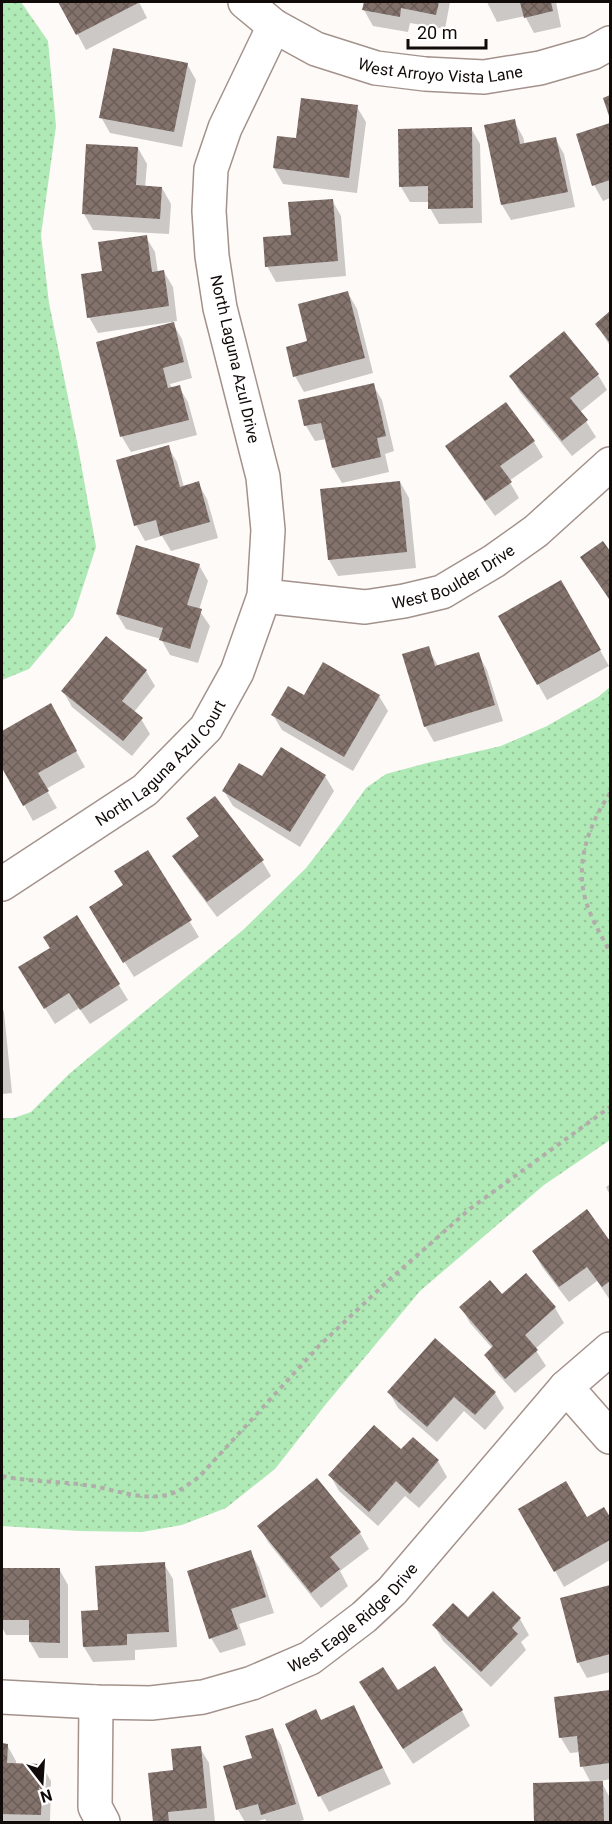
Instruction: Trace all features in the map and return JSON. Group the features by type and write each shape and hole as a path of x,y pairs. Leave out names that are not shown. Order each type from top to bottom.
{"street":[{"name":"West Arroyo Vista Lane","path":"245,2 274,26 316,49 376,68 425,74 484,77 540,68 592,53 610,43"},
{"name":"North Laguna Azul Drive","path":"264,596 268,530 263,477 220,308 212,256 209,211 211,169 225,128 274,26"},
{"name":"West Boulder Drive","path":"264,596 364,608 442,592 494,561 536,531 610,464"},
{"name":"North Laguna Azul Court","path":"2,884 145,790 206,728 237,672 264,596"},
{"name":"West Eagle Ridge Drive","path":"2,1697 96,1702 150,1702 202,1697 252,1683 310,1658 364,1617 392,1591 566,1387 610,1349"},
{"path":"566,1387 610,1437"},
{"path":"94,1817 96,1702"}],"path":[{"path":"2,250 2,258"},
{"path":"610,793 589,831 583,857 582,878 584,896 590,913 610,952"},
{"path":"2,1476 84,1485 132,1495 167,1495 182,1489 199,1477 326,1339 412,1259 471,1208 610,1107"}],"green space":[{"path":"2,2 21,2 48,41 56,126 41,235 49,303 96,547 73,617 29,669 2,680"},
{"path":"610,687 610,1140 544,1185 420,1291 275,1469 226,1508 182,1525 142,1532 2,1526 2,1118 14,1118 31,1112 69,1074 243,930 306,868 366,788 386,774 501,746 547,726 598,697"}],"building":[{"path":"58,2 140,2 76,35"},
{"path":"364,2 439,2 436,15 401,8 400,17 362,10"},
{"path":"520,2 551,2 553,11 524,18"},
{"path":"113,48 188,63 174,132 99,118"},
{"path":"610,95 610,119 603,98"},
{"path":"301,98 358,105 349,178 273,168 277,136 296,138"},
{"path":"515,119 520,144 556,137 568,192 501,205 484,125"},
{"path":"610,123 610,180 592,186 576,134"},
{"path":"472,127 473,208 428,209 428,186 399,187 398,129"},
{"path":"86,144 138,147 136,185 162,187 160,219 82,214"},
{"path":"333,199 338,261 265,267 263,237 291,235 288,202"},
{"path":"147,235 152,272 164,270 169,306 87,318 81,274 102,271 98,242"},
{"path":"348,291 365,358 293,377 286,347 307,341 298,304"},
{"path":"610,311 610,343 595,324"},
{"path":"174,322 184,362 163,368 168,388 180,385 189,420 120,437 96,342"},
{"path":"564,331 599,374 570,398 588,420 562,441 509,376"},
{"path":"374,383 386,436 377,438 381,457 332,468 321,423 304,426 298,400"},
{"path":"506,402 535,441 500,466 512,482 485,501 445,446"},
{"path":"169,445 180,487 199,481 210,522 160,536 156,520 134,526 116,460"},
{"path":"400,481 407,552 328,560 320,489"},
{"path":"603,541 610,551 610,600 580,557"},
{"path":"136,545 200,564 187,605 202,609 190,649 159,640 163,628 116,614"},
{"path":"561,580 601,650 537,685 498,616"},
{"path":"106,636 147,670 122,701 143,718 123,741 61,691"},
{"path":"429,646 435,666 479,652 495,705 424,727 402,654"},
{"path":"323,662 380,695 344,757 271,715 288,686 304,695"},
{"path":"51,703 77,751 38,773 49,791 23,806 2,768 2,731"},
{"path":"281,747 326,775 290,832 222,791 239,763 262,776"},
{"path":"215,796 264,860 207,902 172,856 199,836 186,818"},
{"path":"148,850 192,920 123,963 89,907 123,885 114,871"},
{"path":"77,915 120,984 80,1010 69,993 44,1009 18,967 50,948 43,937"},
{"path":"587,1209 610,1241 610,1281 602,1287 587,1267 559,1287 532,1251"},
{"path":"526,1273 556,1307 525,1335 538,1350 505,1379 484,1355 493,1346 459,1307 490,1280 502,1294"},
{"path":"435,1338 496,1392 475,1415 454,1397 427,1427 387,1392"},
{"path":"374,1425 401,1449 413,1437 439,1460 410,1494 396,1481 369,1512 328,1475"},
{"path":"317,1478 361,1532 330,1557 340,1569 311,1593 257,1526"},
{"path":"566,1481 587,1517 604,1507 610,1517 610,1540 554,1572 518,1509"},
{"path":"251,1550 266,1597 231,1609 238,1629 209,1639 187,1571"},
{"path":"165,1562 169,1632 127,1634 127,1645 83,1647 81,1611 98,1610 95,1566"},
{"path":"2,1568 60,1568 60,1643 29,1642 29,1620 2,1620"},
{"path":"610,1585 610,1654 577,1663 560,1598"},
{"path":"493,1591 521,1618 512,1628 518,1634 481,1672 432,1625 453,1603 468,1617"},
{"path":"435,1666 463,1710 403,1749 359,1682 383,1667 398,1690"},
{"path":"610,1690 610,1763 580,1767 577,1736 559,1738 554,1697"},
{"path":"354,1705 383,1768 318,1797 285,1724 316,1709 321,1720"},
{"path":"273,1728 296,1804 261,1815 258,1804 236,1810 223,1766 252,1758 245,1736"},
{"path":"2,1743 8,1744 7,1763 43,1764 41,1815 2,1814"},
{"path":"201,1746 207,1808 168,1812 169,1822 153,1822 148,1773 173,1770 171,1749"},
{"path":"603,1781 604,1822 534,1822 533,1783"}]}
